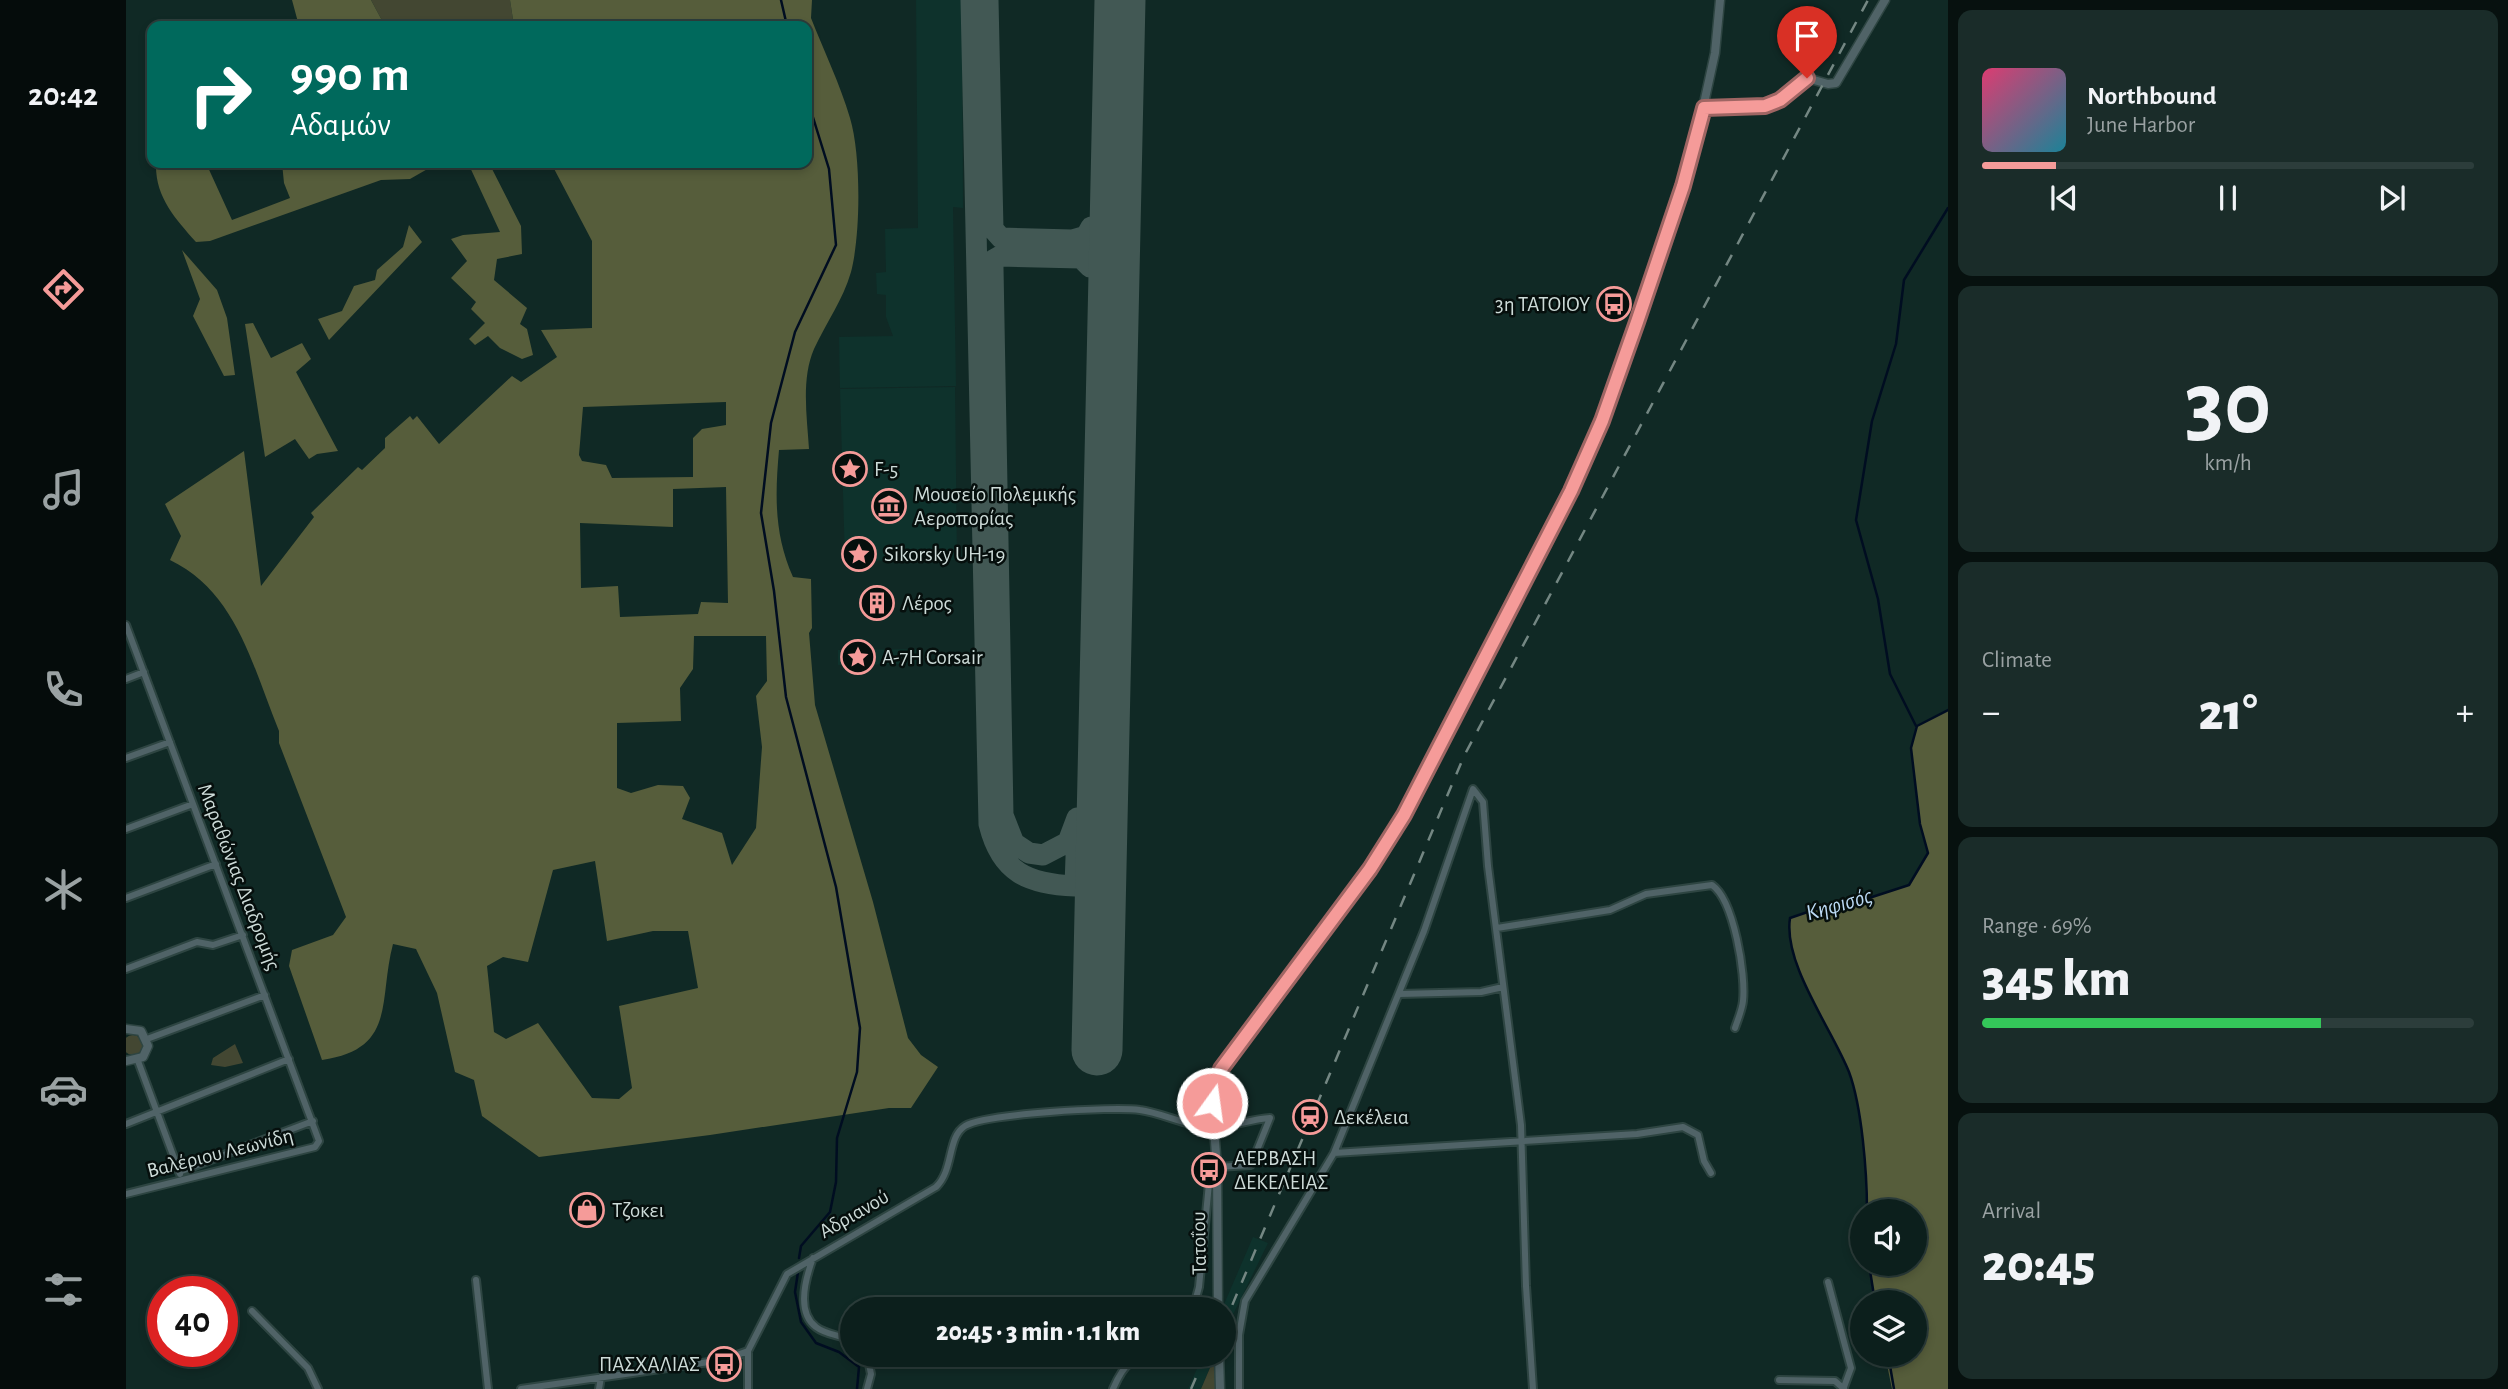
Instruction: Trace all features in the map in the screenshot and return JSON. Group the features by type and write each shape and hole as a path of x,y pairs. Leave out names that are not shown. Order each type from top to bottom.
{"street":[{"name":"Τατοΐου","path":"1218,1297 1217,1167 1212,1127 1213,1093 1221,1069 1370,869 1404,815 1571,491 1602,421 1683,186 1704,108 1715,53 1720,0"},
{"path":"1704,108 1765,106 1780,100 1807,78 1831,85 1840,77 1885,0"},
{"name":"Μαραθώνιας Διαδρομής","path":"126,625 319,1141"},
{"path":"126,679 144,672"},
{"path":"126,758 170,742"},
{"path":"1240,1389 1240,1335 1245,1301 1334,1153 1399,994 1474,789 1483,802 1521,1141 1532,1389"},
{"path":"126,829 193,804"},
{"path":"126,898 216,864"},
{"path":"1497,928 1610,910 1646,894 1712,885 1717,888 1731,918 1739,953 1743,998 1735,1027"},
{"path":"126,969 197,942 214,945 243,935"},
{"path":"1399,994 1481,992 1503,987"},
{"path":"147,1039 265,995"},
{"path":"126,1029 141,1031 147,1039 147,1052 138,1061 126,1061"},
{"path":"126,1124 289,1059"},
{"path":"138,1061 182,1181"},
{"name":"Αδριανού","path":"748,1350 781,1280 794,1267 936,1187 948,1170 956,1135 966,1125 992,1119 1121,1108 1212,1127"},
{"path":"1196,1297 1210,1173 1217,1167 1251,1165 1272,1121 1269,1118 1212,1127"},
{"path":"179,1172 313,1121"},
{"path":"1334,1153 1637,1134 1683,1127 1699,1135 1704,1161 1711,1173"},
{"name":"Βαλέριου Λεωνίδη","path":"126,1194 315,1147 319,1141"},
{"path":"813,1258 804,1296 809,1317 813,1326 840,1336"},
{"path":"475,1280 488,1389"},
{"path":"1779,1380 1835,1381 1844,1388 1851,1368 1828,1282"},
{"path":"252,1311 308,1367 318,1389"},
{"path":"521,1389 723,1360 748,1350 748,1389"},
{"path":"867,1389 871,1374 870,1367"},
{"path":"1113,1389 1126,1367"},
{"path":"1219,1367 1220,1389"},
{"path":"599,1389 601,1377"}],"shaded area":[{"path":"292,0 371,0 382,21 298,21"},
{"path":"371,0 510,0 513,21 382,21"},
{"path":"510,0 812,0 811,18 842,93 854,133 858,173 857,237 848,282 814,349 807,373 809,449 779,450 777,515 782,545 793,577 811,579 812,628 809,633 815,705 873,902 908,1038 921,1055 938,1067 911,1108 889,1108 539,1157 482,1116 474,1080 455,1072 437,993 416,949 393,944 384,1003 373,1033 363,1045 346,1054 322,1060 289,966 292,950 333,935 346,917 279,743 279,731 240,634 212,591 193,574 170,560 181,536 165,504 244,451 261,586 314,517 311,513 358,467 362,470 385,448 385,438 410,416 413,420 417,416 439,444 512,376 521,382 557,357 541,330 592,328 592,241 554,168 812,168 812,21 513,21","holes":["726,402 726,425 702,429 693,438 693,477 612,478 606,465 582,461 579,455 583,407","726,487 728,603 701,602 698,614 620,617 618,586 581,588 580,523 673,527 673,489","694,636 766,636 767,681 756,696 762,747 756,828 732,865 722,833 682,819 690,798 683,786 658,785 631,793 617,788 617,723 681,721 680,688 693,669","595,861 607,941 653,931 688,931 698,988 619,1006 632,1088 619,1099 592,1098 538,1023 506,1039 494,1032 487,966 503,957 528,962 553,870"]},
{"path":"916,0 962,0 963,208 953,207 956,386 840,388 839,337 893,336 886,317 886,295 877,294 876,273 886,272 885,229 918,228"},
{"path":"156,168 208,168 232,220 290,198 284,183 282,168 429,168 410,179 381,180 210,241 196,242 168,206"},
{"path":"470,168 492,168 521,226 522,254 497,259 494,280 527,308 520,324 527,329 533,355 522,359 500,348 488,336 475,345 469,339 485,323 471,309 476,302 451,278 467,261 451,239 463,235 500,232"},
{"path":"409,225 422,242 329,340 318,319 342,311 354,286 375,280 377,270 403,247"},
{"path":"182,250 217,290 227,318 235,375 224,376 193,316 200,299"},
{"path":"253,323 271,358 302,343 311,359 296,372 338,451 317,454 309,459 295,439 265,457 245,324"},
{"path":"955,387 957,560 845,561 840,389"},
{"path":"920,649 921,664 838,665 838,650"},
{"path":"1948,710 1948,1389 1892,1389 1887,1367 1927,1367 1927,1290 1874,1290 1871,1276 1927,1276 1927,1199 1866,1199 1863,1140 1854,1086 1801,976 1790,936 1790,918 1837,902 1866,899 1909,885 1928,853 1920,824 1911,748 1917,726"},
{"path":"133,1035 140,1038 143,1045 140,1052 133,1055 126,1052 123,1045 126,1038"},
{"path":"235,1044 243,1063 225,1067 211,1065 213,1058"},
{"path":"1253,1237 1268,1243 1236,1308 1236,1297 1227,1297"},
{"path":"1198,1367 1210,1367 1201,1389 1188,1389"},
{"path":"1210,1367 1215,1367 1216,1389 1201,1389"}],"waterway":[{"path":"781,0 786,21"},
{"path":"799,1258 801,1246 830,1212 836,1182 837,1138 857,1072 860,1028 836,887 786,697 774,591 761,513 771,423 795,332 836,245 829,169 812,114"},
{"path":"1916,726 1890,674 1878,599 1856,520 1872,421 1896,344 1904,280 1948,208"},
{"name":"Κηφισός","path":"1867,1199 1863,1140 1854,1086 1801,976 1790,936 1790,918 1837,902 1866,899 1909,885 1928,853 1920,824 1911,748 1917,726 1948,710"},
{"path":"798,1272 795,1292 801,1322 816,1343 839,1352 859,1367 857,1389"},
{"name":"Κηφισός","path":"1871,1276 1873,1290"},
{"name":"Κηφισός","path":"1890,1367 1894,1389"}],"taxiway":[{"path":"971,0 989,824 1001,854 1019,873 1043,882 1075,886 1077,828"},
{"path":"988,0 993,229 1001,238 1072,240 1086,236 1091,227 1090,267 1081,258 1000,256 993,260 1003,815 1014,843 1029,853 1043,855 1068,842 1077,818"}],"runway":[{"path":"1097,1050 1120,0"}],"railway":[{"path":"1236,1297 1464,756 1868,0"},
{"path":"1191,1389 1200,1367"}],"place":[{"name":"3η ΤΑΤΟΙΟΥ","path":"1614,304"},
{"name":"F-5","path":"850,469"},
{"name":"Μουσείο Πολεμικής Αεροπορίας","path":"889,506"},
{"name":"Sikorsky UH-19","path":"859,554"},
{"name":"Λέρος","path":"877,603"},
{"name":"A-7H Corsair","path":"858,657"},
{"name":"Δεκέλεια","path":"1310,1117"},
{"name":"ΑΕΡ.ΒΑΣΗ ΔΕΚΕΛΕΙΑΣ","path":"1209,1170"},
{"name":"Τζοκει","path":"587,1210"},
{"name":"ΠΑΣΧΑΛΙΑΣ","path":"724,1364"}],"route":[{"path":"1212,1103 1215,1082 1221,1069 1370,869 1404,815 1571,491 1602,421 1637,322 1683,186 1704,108 1765,106 1780,100 1807,78"}]}
